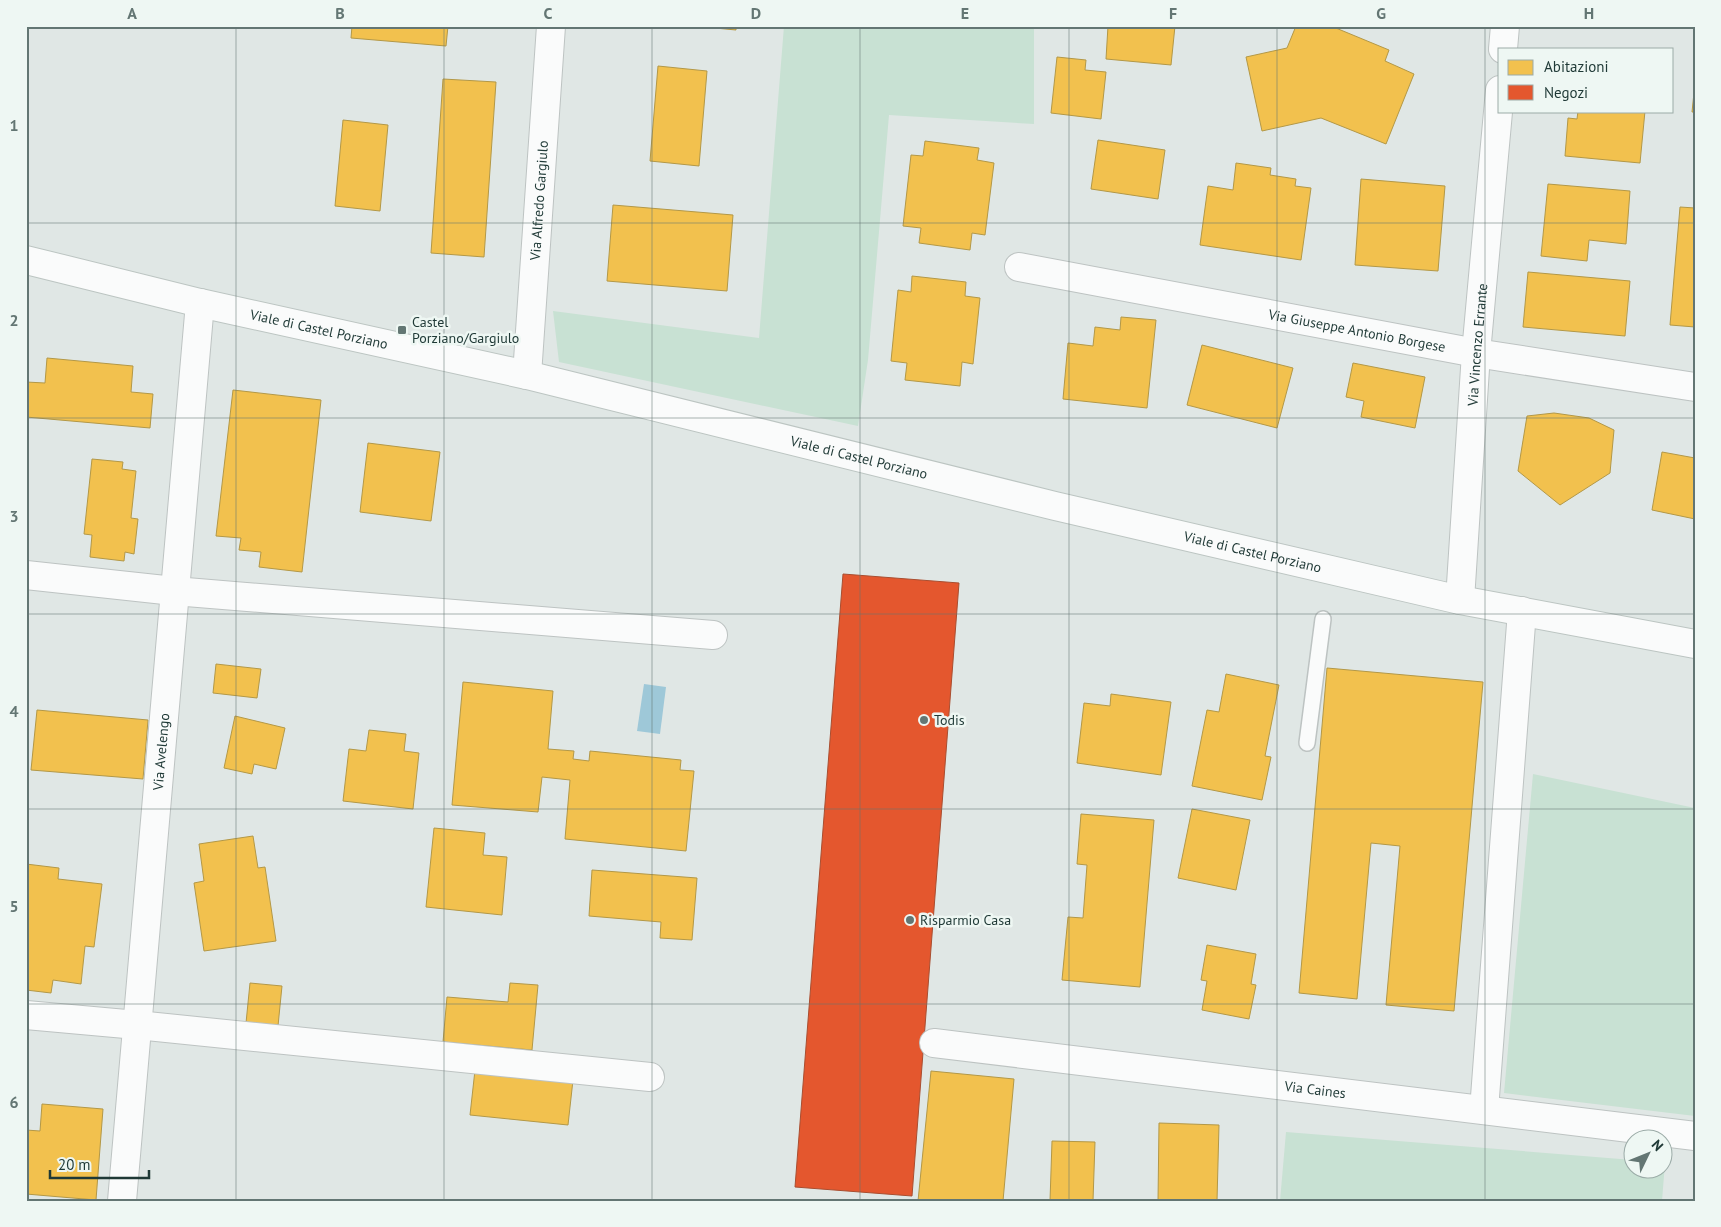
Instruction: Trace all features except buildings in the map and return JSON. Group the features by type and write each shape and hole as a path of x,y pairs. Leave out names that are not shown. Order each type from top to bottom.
{"street":[{"name":"Via Alfredo Gargiulo","path":"527,375 551,26"},
{"path":"1503,48 1505,26"},
{"name":"Via Vincenzo Errante","path":"1460,600 1476,353 1498,112"},
{"name":"Viale di Castel Porziano","path":"26,260 200,303 527,375 1055,506 1460,600 1695,644"},
{"name":"Via Giuseppe Antonio Borgese","path":"1019,267 1476,353 1695,387"},
{"name":"Via Avelengo","path":"122,1201 200,303"},
{"path":"26,576 713,635"},
{"path":"1484,1110 1522,611"},
{"path":"26,1016 137,1025 650,1077"},
{"name":"Via Caines","path":"934,1043 1695,1136"}],"lane":[{"path":"1307,743 1323,619"}],"green space":[{"path":"784,26 1034,26 1034,124 889,115 868,360 858,426 559,362 553,311 759,338"},
{"path":"1533,774 1695,808 1695,1116 1504,1093"},
{"path":"1286,1132 1624,1159 1624,1180 1664,1180 1662,1201 1280,1201"}],"water":[{"path":"644,684 666,687 660,734 637,731"}],"place":[{"name":"Castel Porziano/Gargiulo","path":"402,330"},
{"name":"Todis","path":"924,720"},
{"name":"Risparmio Casa","path":"910,920"}]}
